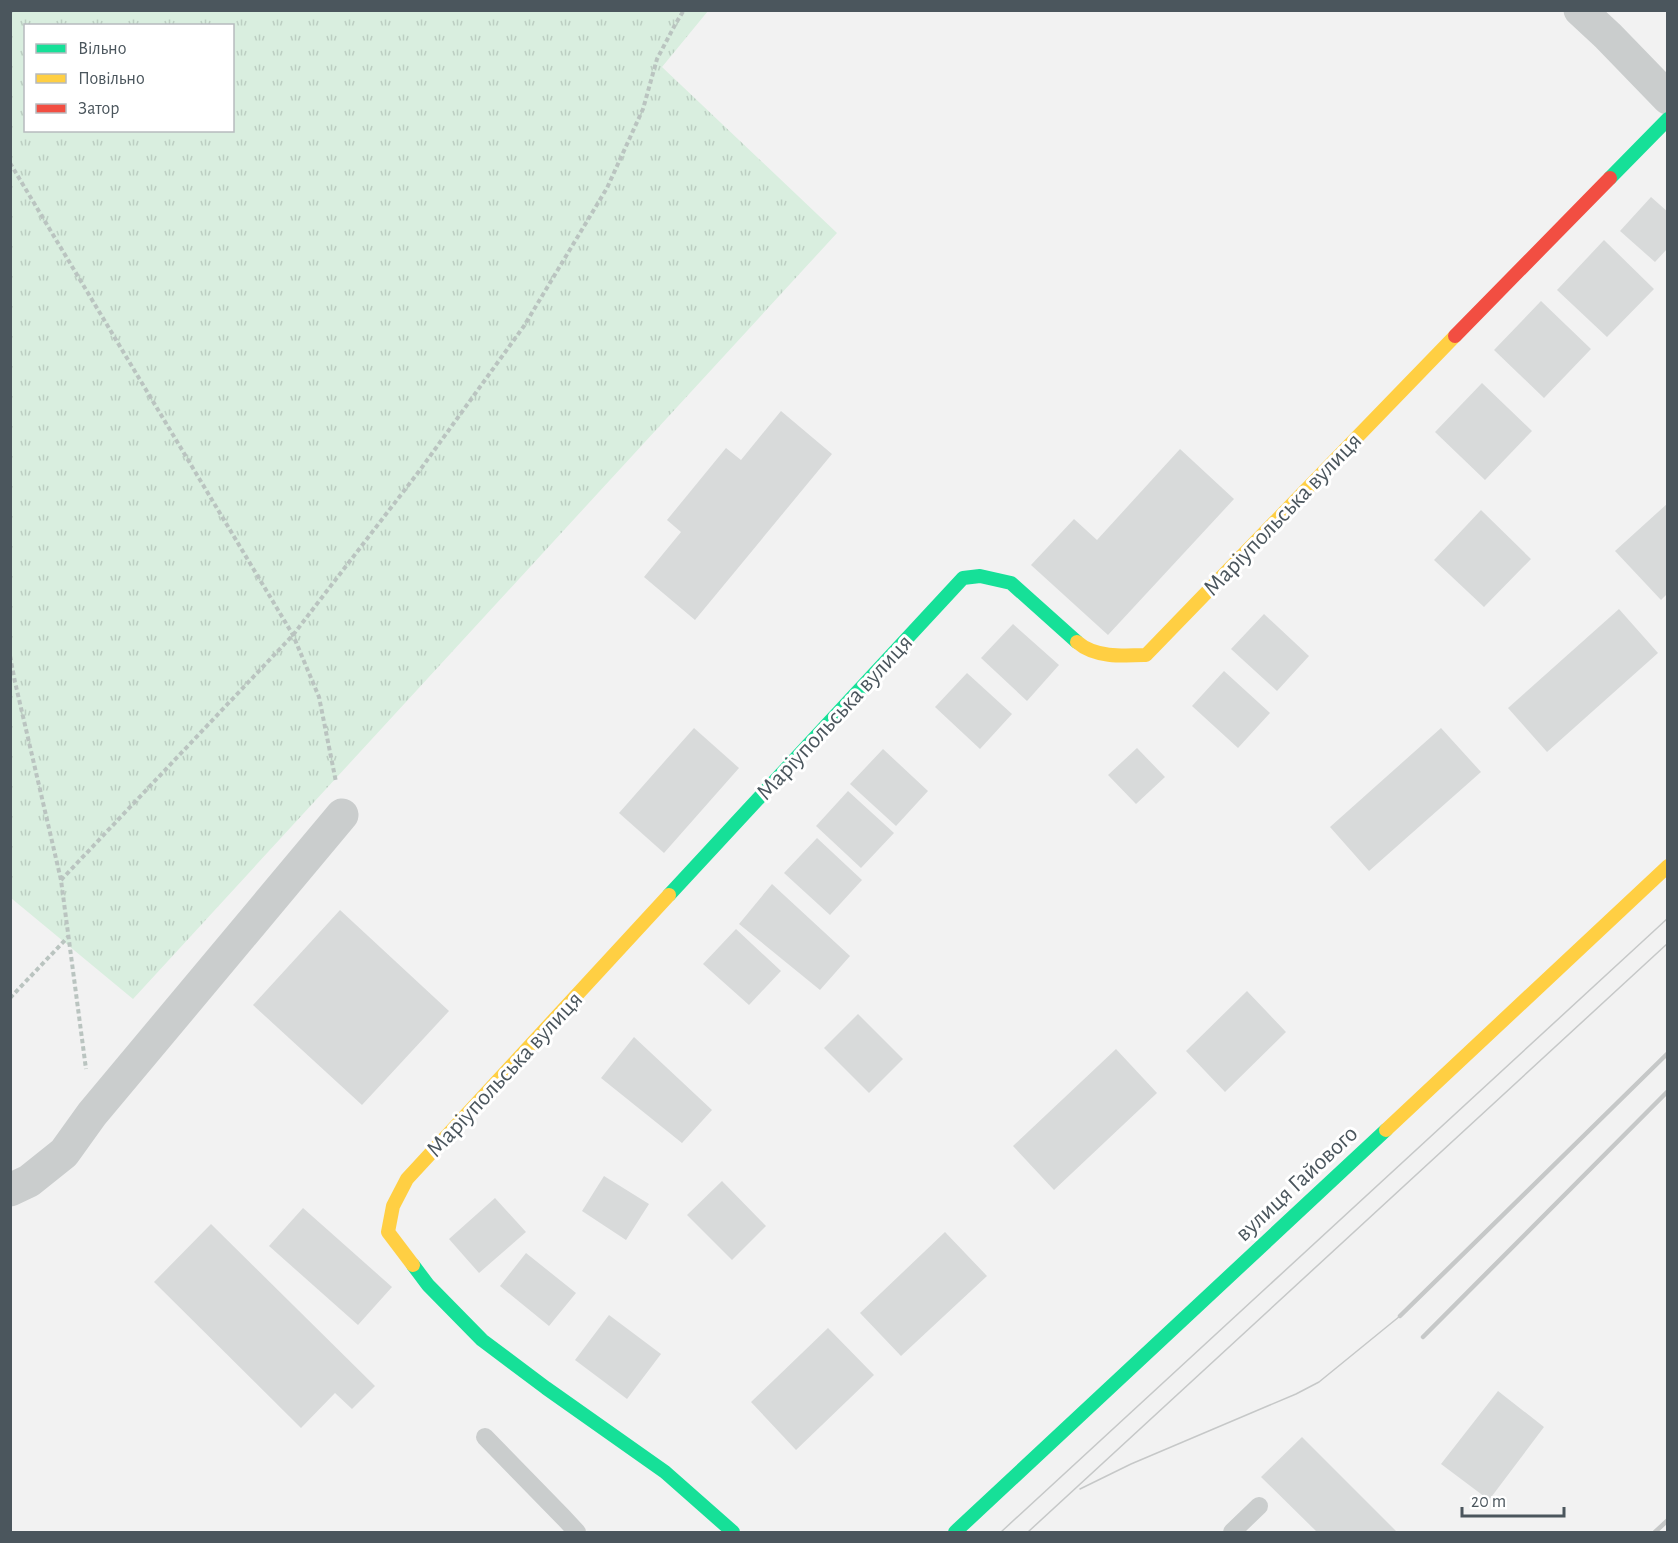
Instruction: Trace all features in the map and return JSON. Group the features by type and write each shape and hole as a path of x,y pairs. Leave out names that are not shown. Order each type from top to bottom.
{"street":[{"path":"1580,10 1668,98"},
{"name":"Маріупольська вулиця","path":"733,1533 665,1472 482,1340 428,1285 388,1232 393,1206 407,1179 963,578 980,576 1011,584 1083,647 1113,656 1146,655 1668,119"},
{"path":"10,1190 28,1180 64,1153 92,1114 342,815"},
{"name":"вулиця Гайового","path":"955,1533 1668,866"}],"lane":[{"path":"485,1437 577,1533"},
{"path":"1232,1533 1259,1506"}],"path":[{"path":"61,879 293,635 420,470 524,326 607,188 643,109 657,59 684,10"},
{"path":"10,163 293,635 319,698 342,815"},
{"path":"10,657 61,879 92,1114"},
{"path":"10,998 68,936"}],"green space":[{"path":"10,11 708,11 662,67 837,233 133,999 11,898"}],"building":[{"path":"1651,197 1668,212 1668,248 1655,262 1620,231"},
{"path":"1604,240 1654,289 1607,337 1557,290"},
{"path":"1541,301 1591,349 1544,398 1494,350"},
{"path":"1482,383 1532,431 1485,480 1435,432"},
{"path":"781,411 832,454 695,620 644,577 681,532 667,520 726,448 741,460"},
{"path":"1180,449 1234,499 1108,635 1031,565 1074,519 1097,540"},
{"path":"1668,503 1668,593 1661,600 1615,551"},
{"path":"1481,510 1531,559 1484,607 1434,560"},
{"path":"1619,609 1658,653 1547,752 1508,708"},
{"path":"1264,614 1309,656 1277,691 1231,649"},
{"path":"1013,624 1059,665 1027,701 981,658"},
{"path":"1224,671 1270,713 1238,748 1192,706"},
{"path":"967,673 1012,714 980,749 935,707"},
{"path":"694,728 739,768 664,853 619,813"},
{"path":"1441,728 1481,772 1369,871 1330,827"},
{"path":"1137,748 1165,777 1136,804 1108,775"},
{"path":"883,749 928,791 896,826 850,784"},
{"path":"848,791 894,833 861,868 816,826"},
{"path":"817,838 862,880 830,915 784,873"},
{"path":"772,884 850,956 820,990 739,924"},
{"path":"340,910 449,1011 362,1105 253,1005"},
{"path":"736,929 781,971 749,1005 703,964"},
{"path":"1247,991 1286,1032 1225,1092 1186,1051"},
{"path":"858,1014 903,1059 869,1093 824,1048"},
{"path":"634,1037 712,1110 682,1143 601,1078"},
{"path":"1116,1049 1157,1093 1054,1190 1013,1146"},
{"path":"604,1176 649,1204 626,1240 582,1211"},
{"path":"722,1181 766,1226 732,1260 687,1215"},
{"path":"495,1198 526,1232 479,1273 449,1239"},
{"path":"303,1208 392,1287 358,1325 269,1246"},
{"path":"211,1224 375,1386 352,1409 335,1393 301,1428 154,1282"},
{"path":"945,1232 987,1276 901,1356 860,1313"},
{"path":"526,1253 576,1293 549,1326 500,1286"},
{"path":"609,1315 661,1354 627,1399 575,1360"},
{"path":"828,1328 874,1375 796,1450 751,1402"},
{"path":"1498,1391 1544,1427 1489,1500 1441,1464"},
{"path":"1302,1437 1397,1532 1317,1532 1261,1477"}],"tram line":[{"path":"1001,1532 1668,918"},
{"path":"1028,1532 1668,943"},
{"path":"1080,1489 1131,1464 1296,1394 1319,1382 1400,1316"}],"railway":[{"path":"1400,1316 1668,1053"},
{"path":"1423,1337 1668,1091"},
{"path":"1655,1532 1668,1520"}],"traffic: fast":[{"path":"1610,178 1668,119"},
{"path":"669,895 963,578 980,576 1011,583 1077,642"},
{"path":"955,1532 1386,1130"},
{"path":"413,1265 428,1285 482,1340 665,1472 733,1532"}],"traffic: slow":[{"path":"1077,642 1092,651 1101,653 1119,656 1146,655 1455,336"},
{"path":"1386,1130 1668,866"},
{"path":"413,1265 388,1232 393,1206 407,1179 669,895"}],"traffic: jam":[{"path":"1455,336 1610,178"}]}
